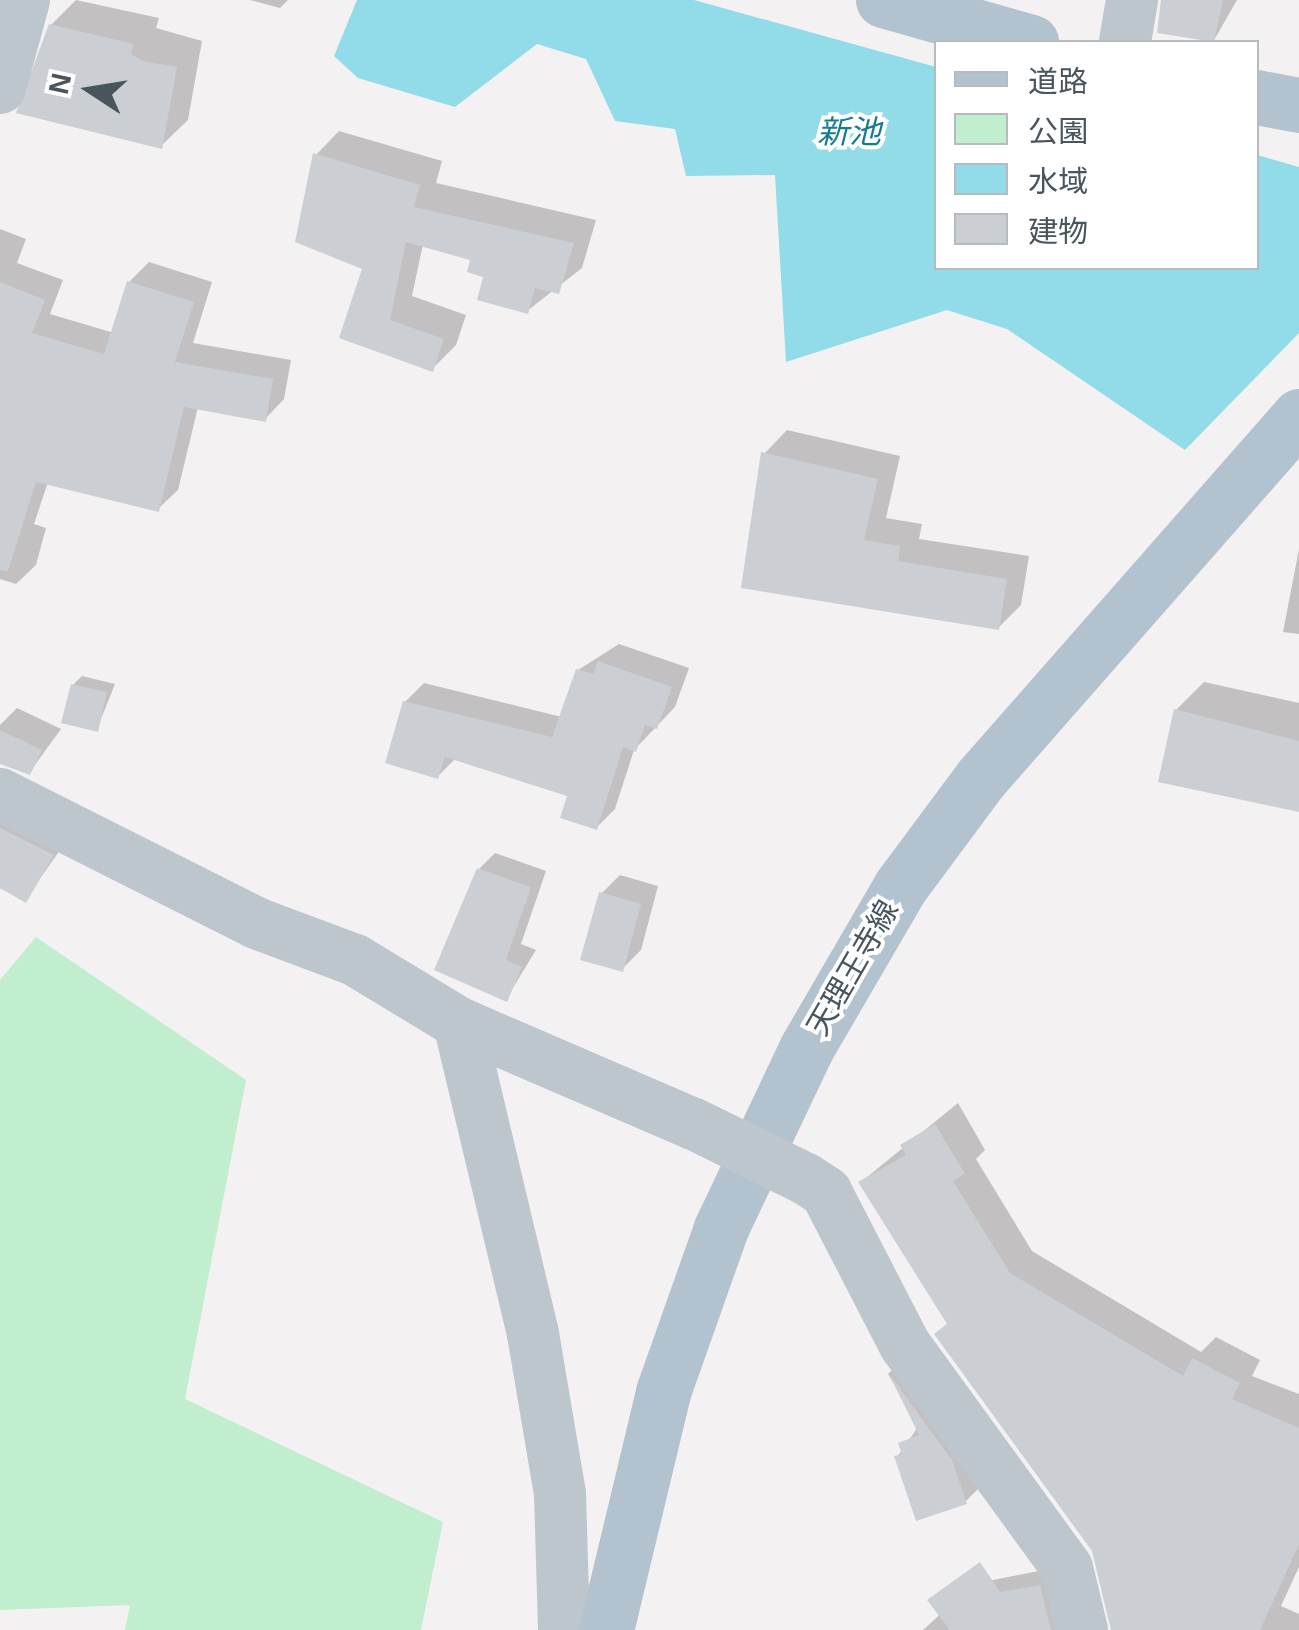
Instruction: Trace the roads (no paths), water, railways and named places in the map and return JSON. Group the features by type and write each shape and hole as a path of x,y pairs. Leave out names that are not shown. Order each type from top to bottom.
{"main road":[{"path":"883,0 1024,40"},
{"path":"1259,98 1299,105"},
{"name":"天理王寺線","path":"606,1630 663,1392 721,1228 807,1047 900,887 981,778 1299,416"}],"street":[{"path":"0,88 24,0"},
{"path":"1125,40 1132,0"},
{"path":"0,794 256,923 355,960 459,1023 694,1124 826,1192 905,1345 1067,1568 1082,1630"},
{"path":"459,1023 533,1334 560,1494 564,1630"}],"water":[{"name":"新池","path":"357,0 694,0 934,66 934,270 1259,270 1259,156 1299,167 1299,333 1185,450 1007,329 947,310 786,362 775,175 686,176 675,129 615,121 586,59 537,44 455,107 358,78 334,56"}]}
